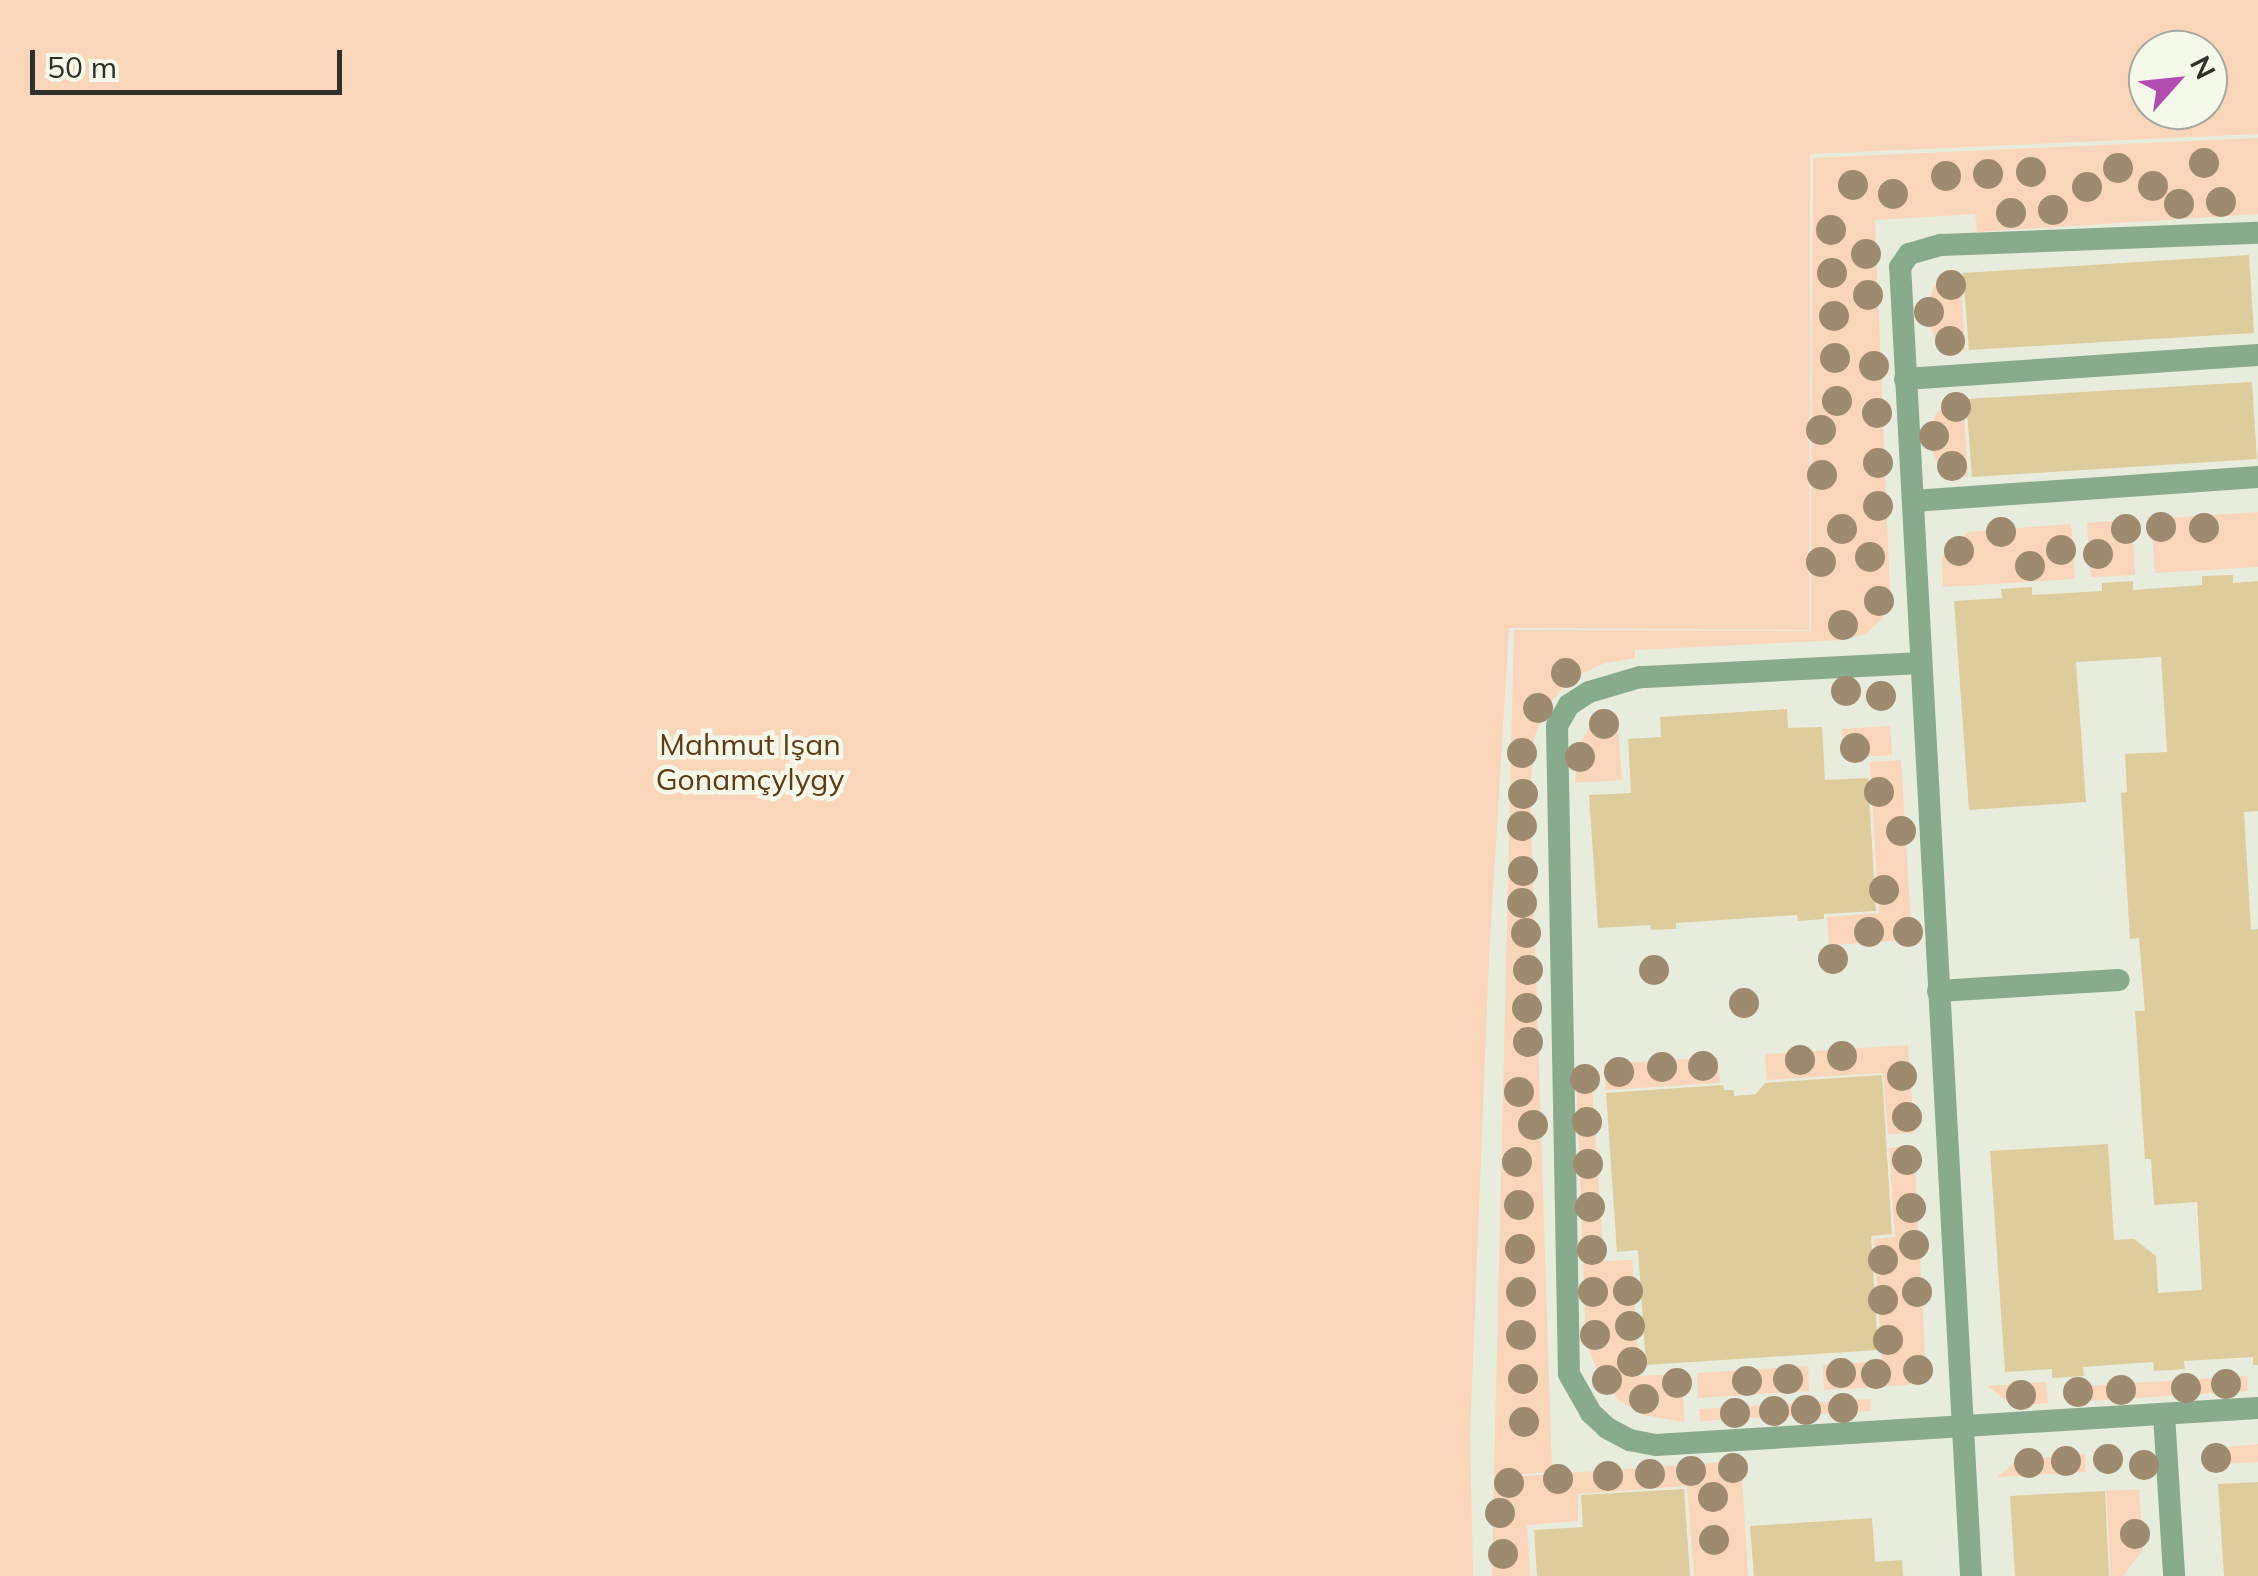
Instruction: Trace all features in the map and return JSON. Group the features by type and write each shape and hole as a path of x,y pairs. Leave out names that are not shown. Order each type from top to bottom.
{"lane":[{"path":"1971,1576 1898,281 1909,254 1940,245 2258,233"},
{"path":"1905,378 2258,355"},
{"path":"1912,500 2258,478"},
{"path":"1921,663 1640,677 1589,692 1570,706 1557,726 1569,1374 1591,1414 1630,1440 1656,1445 2258,1408"},
{"path":"1938,991 2120,980"},
{"path":"2164,1415 2174,1576"}],"green space":[{"name":"Mahmut Işan Gonamçylygy","path":"0,0 2258,0 2258,134 1810,154 1809,630 1509,628 1489,956 1470,1434 1473,1576 0,1576"},
{"path":"2258,138 2258,214 1977,232 1975,214 1875,220 1890,594 1882,619 1866,634 1842,640 1635,650 1635,658 1605,663 1583,673 1564,686 1546,708 1534,738 1530,792 1552,1472 1494,1476 1514,630 1811,631 1813,158"},
{"path":"1960,273 1965,351 1937,341 1924,315 1934,286"},
{"path":"1963,399 1968,477 1940,468 1927,440 1936,413"},
{"path":"2258,512 2258,567 2155,573 2151,519"},
{"path":"2132,520 2135,575 2091,577 2087,523"},
{"path":"2071,524 2075,579 1943,587 1942,557 1968,532"},
{"path":"1609,715 1617,715 1622,780 1575,783 1580,743 1590,727"},
{"path":"1890,726 1892,755 1844,758 1841,729"},
{"path":"1901,760 1912,940 1829,945 1827,917 1879,913 1870,762"},
{"path":"1908,1045 1914,1133 1888,1134 1883,1073 1767,1080 1765,1054"},
{"path":"1718,1057 1720,1083 1606,1090 1604,1064"},
{"path":"1591,1071 1604,1261 1632,1260 1639,1376 1681,1374 1685,1422 1643,1415 1618,1400 1597,1369 1586,1343 1576,1072"},
{"path":"1914,1146 1926,1374 1908,1385 1824,1390 1823,1365 1882,1361 1874,1239 1895,1237 1889,1148"},
{"path":"1808,1366 1809,1391 1698,1398 1697,1373"},
{"path":"2247,1376 2248,1391 2069,1402 2068,1387"},
{"path":"2046,1382 2048,1403 2028,1405 2004,1399 1987,1386"},
{"path":"1870,1399 1871,1411 1700,1421 1699,1409"},
{"path":"2258,1444 2258,1462 2205,1465 2218,1448"},
{"path":"2085,1454 2086,1472 1997,1477 2017,1460"},
{"path":"1741,1461 1748,1576 1694,1576 1687,1486 1578,1494 1578,1521 1527,1525 1530,1576 1492,1576 1494,1478"},
{"path":"2139,1489 2143,1550 2123,1576 2111,1576 2106,1491"}],"building":[{"path":"2249,255 2254,333 1969,350 1963,273"},
{"path":"2252,382 2257,459 1972,477 1966,399"},
{"path":"2233,575 2233,583 2258,581 2258,811 2244,812 2251,930 2258,929 2258,1365 2253,1365 2253,1357 2184,1361 2185,1369 2154,1371 2153,1362 2083,1367 2084,1376 2052,1378 2052,1369 2005,1372 1990,1151 2108,1144 2114,1240 2134,1239 2156,1256 2158,1293 2202,1290 2197,1202 2154,1205 2151,1159 2145,1159 2135,1011 2145,1011 2139,938 2130,939 2121,793 2127,792 2125,754 2167,752 2161,657 2076,662 2086,802 1969,810 1954,601 2002,598 2001,589 2032,587 2032,595 2102,591 2102,583 2133,581 2133,590 2202,585 2202,576"},
{"path":"1787,709 1788,728 1822,727 1825,780 1868,778 1876,911 1824,914 1824,919 1798,921 1797,915 1676,923 1676,929 1651,930 1650,925 1598,928 1589,795 1631,793 1628,739 1661,737 1660,717"},
{"path":"1882,1075 1892,1234 1871,1236 1878,1350 1646,1365 1638,1250 1617,1252 1606,1093 1723,1085 1724,1090 1734,1090 1734,1096 1756,1094 1765,1083"},
{"path":"2258,1482 2258,1576 2224,1576 2218,1484"},
{"path":"1684,1489 1690,1576 1537,1576 1534,1530 1583,1527 1581,1495"},
{"path":"2105,1491 2109,1576 2015,1576 2010,1496"},
{"path":"1872,1518 1875,1562 1902,1560 1903,1576 1754,1576 1750,1526"}]}
